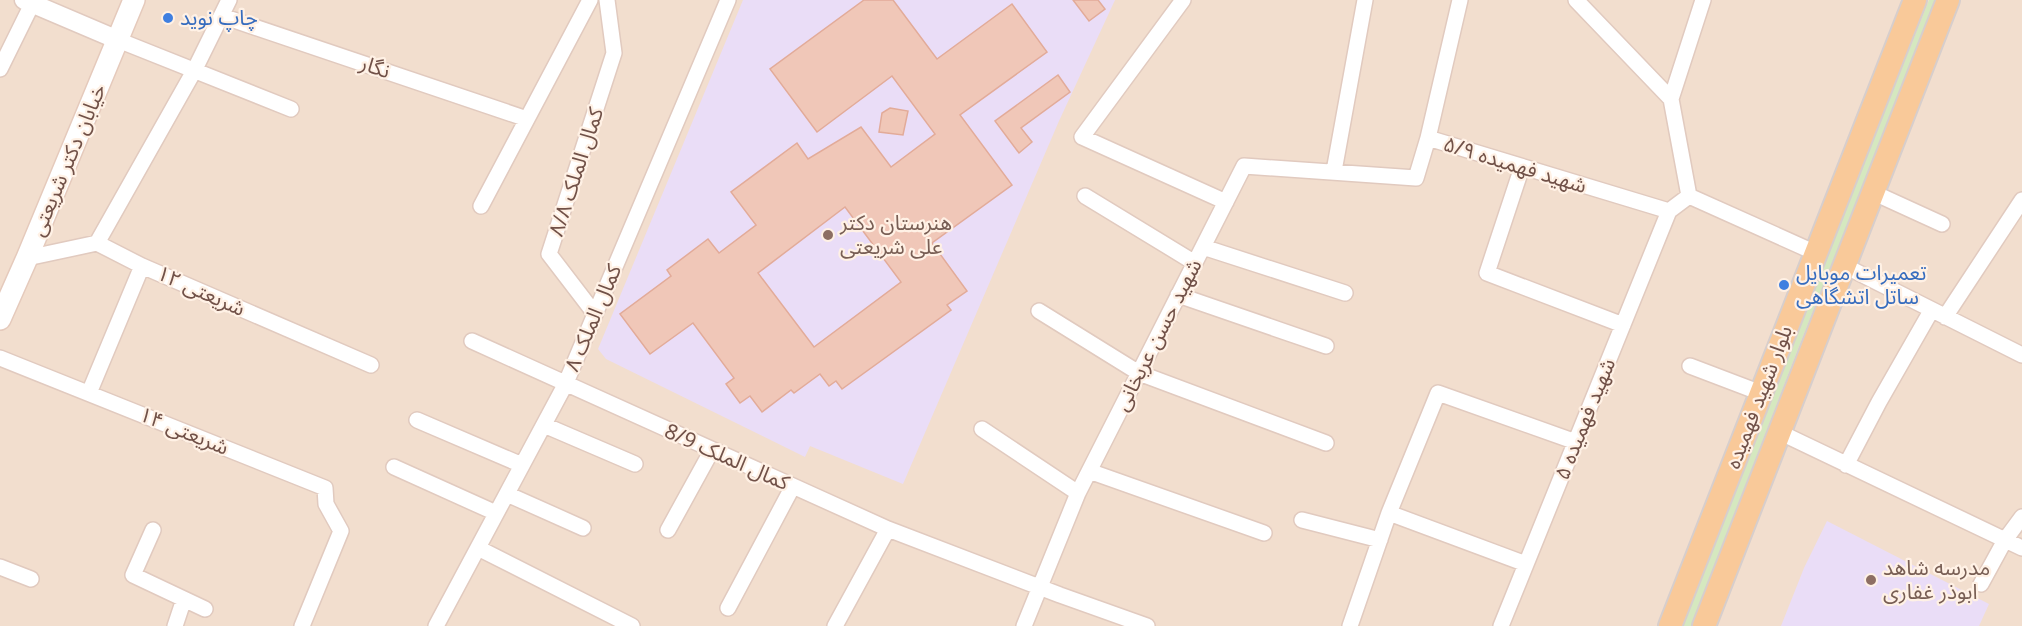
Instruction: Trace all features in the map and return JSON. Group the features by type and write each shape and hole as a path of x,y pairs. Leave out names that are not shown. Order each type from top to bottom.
{"main road":[{"name":"خیابان دکتر شریعتی","path":"0,319 6,290 27,258 134,0"},
{"name":"بلوار شهید فهمیده","path":"1670,626 1915,0"},
{"name":"بلوار شهید فهمیده","path":"1704,626 1948,0"}],"street":[{"path":"27,258 97,243 194,71 229,0"},
{"path":"481,206 590,0"},
{"name":"کمال الملک ۸/۸","path":"595,314 549,254 614,53 607,0"},
{"name":"کمال الملک ۸","path":"436,626 565,385 728,0"},
{"path":"1183,0 1082,137 1226,202"},
{"path":"1365,0 1334,171 1416,178 1428,138"},
{"name":"شهید فهمیده ۵/۹","path":"1460,0 1428,138 1669,212"},
{"path":"1576,0 1588,6 1671,99"},
{"path":"1689,196 1671,99 1702,0"},
{"path":"0,69 30,1 118,40 291,109"},
{"name":"نگار","path":"222,16 527,118"},
{"name":"شهید حسن عربخانی","path":"1024,626 1078,493 1244,166 1334,171"},
{"path":"1522,167 1487,273 1623,325"},
{"path":"1872,192 1942,224"},
{"path":"1085,196 1195,263"},
{"path":"1689,196 1816,253"},
{"path":"1669,212 1689,196"},
{"path":"1846,465 1879,402 1938,314 2022,200"},
{"name":"شهید فهمیده ۵","path":"1501,626 1669,212"},
{"name":"شریعتی ۱۲","path":"97,243 141,266 371,365"},
{"path":"1203,247 1345,293"},
{"path":"1843,265 2022,356"},
{"path":"89,393 141,266"},
{"path":"1179,295 1326,346"},
{"path":"1039,311 1139,373 1326,442"},
{"name":"کمال الملک 8/9","path":"472,341 888,529 1040,588 1148,626"},
{"name":"شریعتی ۱۴","path":"0,358 325,488 326,504 341,531 302,626"},
{"path":"1690,366 1761,393"},
{"path":"1350,626 1389,513 1438,393 1575,442"},
{"path":"417,420 522,465"},
{"path":"543,425 635,464"},
{"path":"982,429 1078,493"},
{"path":"1779,432 2022,548"},
{"path":"668,530 712,450"},
{"path":"394,467 496,513"},
{"path":"1089,471 1264,533"},
{"path":"728,608 793,486"},
{"path":"507,494 583,528"},
{"path":"1389,513 1526,564"},
{"path":"1981,584 2005,540 2022,517"},
{"path":"1302,520 1380,540"},
{"path":"835,626 888,529"},
{"path":"153,530 133,575 205,609"},
{"path":"478,548 632,626"},
{"path":"0,567 31,579"},
{"path":"175,626 184,599"}],"shaded area":[{"path":"0,0 2022,0 2022,626 0,626"},
{"name":"هنرستان دکتر علی شریعتی","path":"743,0 1115,0 1059,121 903,484 810,446 805,457 606,359 598,349"},
{"name":"مدرسه شاهد ابوذر غفاری","path":"1827,521 1989,604 1979,626 1781,626 1804,568"}],"green space":[{"path":"1929,0 1936,0 1691,626 1680,626"}],"building":[{"path":"864,0 893,0 937,59 1012,4 1047,52 960,115 1012,185 932,243 967,291 947,305 951,310 842,389 836,381 829,386 820,374 794,393 791,390 762,412 750,396 740,403 726,384 734,378 693,323 650,354 620,314 671,276 667,270 708,239 719,253 756,225 731,192 797,143 808,159 861,127 891,167 935,134 892,76 817,132 770,69","holes":["845,207 901,282 814,347 758,273"]},
{"path":"1073,0 1098,0 1105,9 1089,21"},
{"path":"1058,75 1070,92 1021,128 1032,142 1019,153 995,121"},
{"path":"890,108 908,111 903,135 879,132 882,113"}],"place":[{"name":"چاپ نوید","path":"168,18"},
{"name":"هنرستان دکتر علی شریعتی","path":"828,235"},
{"name":"تعمیرات موبایل ساتل اتشگاهی","path":"1784,285"},
{"name":"مدرسه شاهد ابوذر غفاری","path":"1871,580"}]}
